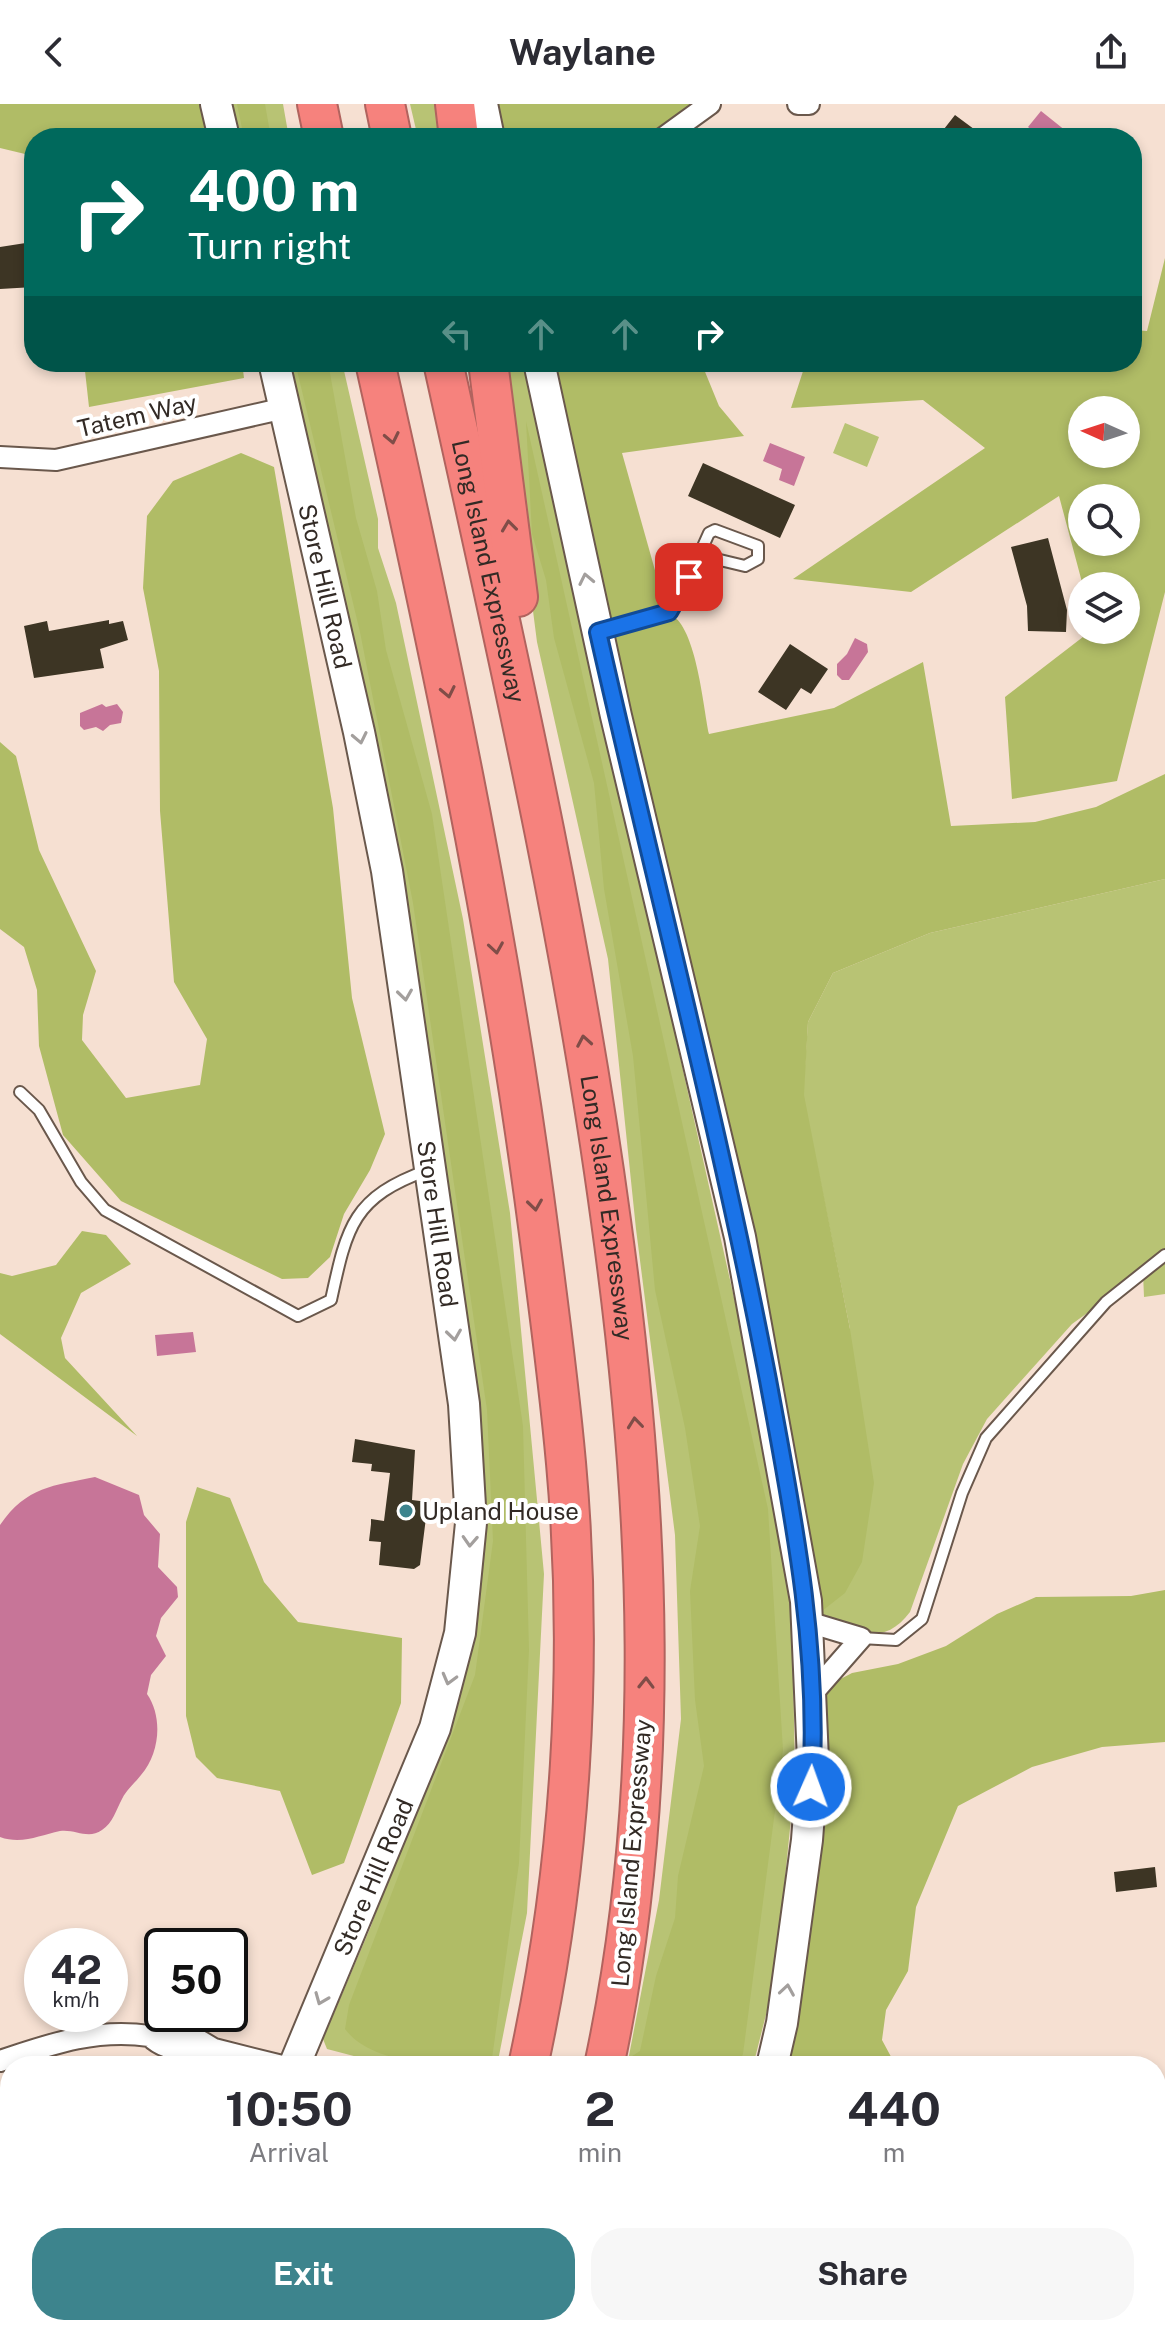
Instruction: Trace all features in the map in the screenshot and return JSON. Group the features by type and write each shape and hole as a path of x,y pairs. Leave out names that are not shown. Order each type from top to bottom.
{"highway":[{"path":"317,104 322,128"},
{"path":"385,104 390,128"},
{"path":"455,104 458,128"},
{"path":"377,372 454,721 494,935 525,1125 566,1465 573,1616 570,1755 560,1876 543,1995 530,2056"},
{"name":"Long Island Expressway","path":"445,372 525,733 566,936 597,1118 621,1290 640,1464 647,1619 644,1763 633,1889 606,2056"},
{"path":"489,372 566,936"}],"main road":[{"path":"216,104 222,128"},
{"path":"482,104 487,128"},
{"name":"Store Hill Road","path":"276,372 376,816 468,1445 471,1523 464,1603 453,1664 435,1728 298,2056"},
{"path":"541,372 598,632 740,1237 792,1512 808,1622 812,1694 807,1840 782,2023 774,2056"}],"street":[{"path":"677,128 710,104"},
{"path":"798,104 809,104"},
{"name":"Tatem Way","path":"0,457 56,460 285,408"},
{"path":"808,1622 861,1638 812,1694"},
{"path":"15,2056 74,2036 126,2032 150,2036 160,2031 197,2039 214,2049 242,2056"}],"lane":[{"path":"598,632 669,612 679,600 699,555 709,533 715,530 758,546 758,559 745,566 699,555"},
{"path":"20,1092 39,1110 81,1182 105,1210 298,1316 331,1300 341,1250 368,1200 391,1184 430,1170"},
{"path":"861,1638 896,1640 922,1619 962,1493 986,1438 1106,1302 1165,1255"}],"green space":[{"path":"0,104 201,104 205,128 24,128 24,154 0,148"},
{"path":"226,104 283,104 287,128 232,128"},
{"path":"237,104 265,104 269,128 242,128"},
{"path":"410,104 439,104 442,128 416,128"},
{"path":"482,104 710,104 677,128 487,128"},
{"path":"1165,258 1165,592 1117,781 1012,799 1005,697 1074,644 1140,644 1140,572 1079,572 1075,556 1140,556 1140,484 1068,484 1068,530 1059,496 911,592 793,579 985,448 923,400 791,408 803,372 1142,372 1142,331 1147,331"},
{"path":"85,372 243,372 244,378 89,407"},
{"path":"287,372 344,372 378,519 378,548 396,603 463,919 510,1213 544,1574 527,1913 499,2056 354,2056 327,2049 323,2039 371,1926 465,1671 487,1530 472,1347 389,798"},
{"path":"297,372 330,372 356,518 377,591 386,650 432,814 523,1426 529,1650 519,1863 492,2056 389,2056 357,2041 345,2029 349,2005 475,1675 493,1541 487,1410 413,903 360,632"},
{"path":"502,372 526,372 748,1360 792,1607 795,1778 775,1979 756,2056 629,2056 659,1900 681,1719 675,1535 636,1229 608,959 537,642"},
{"path":"541,372 705,372 719,406 744,436 622,453 667,613 677,619 685,631 697,666 709,734 834,708 923,662 951,826 1035,822 1096,807 1165,774 1165,879 930,933 833,973 808,1022 804,1095 850,1329 874,1483 862,1562 845,1593 808,1622"},
{"path":"526,421 768,1509 783,1750 742,2056 632,2056 640,2051 656,1976 675,1918 678,1876 704,1766 695,1700 690,1591 700,1526 685,1428 655,1290 633,1056 604,889 594,783 554,638 546,580 532,534"},
{"path":"845,423 879,437 867,467 833,453"},
{"path":"241,453 274,467 333,808 352,998 385,1134 370,1170 344,1214 330,1257 308,1278 282,1279 121,1201 63,1135 39,1046 37,990 24,947 0,929 0,742 16,756 39,850 96,971 83,1015 82,1040 126,1098 200,1085 207,1039 174,982 160,811 159,671 143,588 147,516 173,481"},
{"path":"1165,879 1165,1294 1144,1297 1143,1273 1072,1324 987,1419 963,1464 910,1612 899,1624 888,1631 864,1634 808,1622 824,1608 850,1329 803,1095 808,1022 833,973 930,933"},
{"path":"82,1231 106,1235 131,1264 81,1293 61,1338 65,1358 137,1436 0,1334 0,1273 12,1276 56,1265"},
{"path":"197,1487 230,1498 264,1582 298,1622 402,1638 401,1703 344,1863 312,1875 280,1791 217,1778 196,1757 186,1716 186,1522"},
{"path":"1165,1590 1165,1742 1102,1747 1032,1767 958,1806 916,1907 908,1971 886,2010 882,2040 891,2056 773,2056 812,1694 852,1673 898,1664 946,1646 997,1614 1036,1597 1131,1596"}],"shaded area":[{"path":"1041,111 1062,128 1029,128"},
{"path":"770,443 805,457 794,486 779,480 782,469 763,461"},
{"path":"855,638 867,644 868,652 849,680 842,680 837,675 837,664 847,654"},
{"path":"102,704 106,707 117,704 123,712 121,723 110,725 103,731 96,727 84,730 80,726 80,713"},
{"path":"193,1332 196,1352 157,1356 155,1335"},
{"path":"95,1477 139,1495 144,1515 160,1534 158,1567 177,1587 178,1597 161,1618 156,1636 166,1656 151,1675 147,1694 157,1724 155,1746 147,1766 126,1792 112,1820 97,1833 60,1831 23,1840 0,1837 0,1525 20,1502 31,1495 54,1486"}],"building":[{"path":"955,115 973,128 945,128"},
{"path":"24,243 24,288 0,289 0,247"},
{"path":"703,463 795,505 780,538 688,496"},
{"path":"1048,538 1067,610 1066,632 1028,631 1027,606 1011,547"},
{"path":"109,620 109,624 123,621 128,640 100,649 104,668 34,678 24,626 47,621 49,631"},
{"path":"790,644 828,669 811,694 801,688 786,710 758,692"},
{"name":"Upland House","path":"355,1439 415,1450 412,1500 428,1502 420,1565 414,1569 379,1565 381,1542 369,1541 371,1519 384,1521 390,1473 371,1471 372,1464 352,1462"},
{"path":"1155,1867 1157,1887 1116,1892 1114,1872"}],"place":[{"name":"Upland House","path":"406,1511"}],"route":[{"path":"689,577 679,600 669,612 598,632 740,1237 760,1338 806,1601 812,1694 811,1787"}]}
